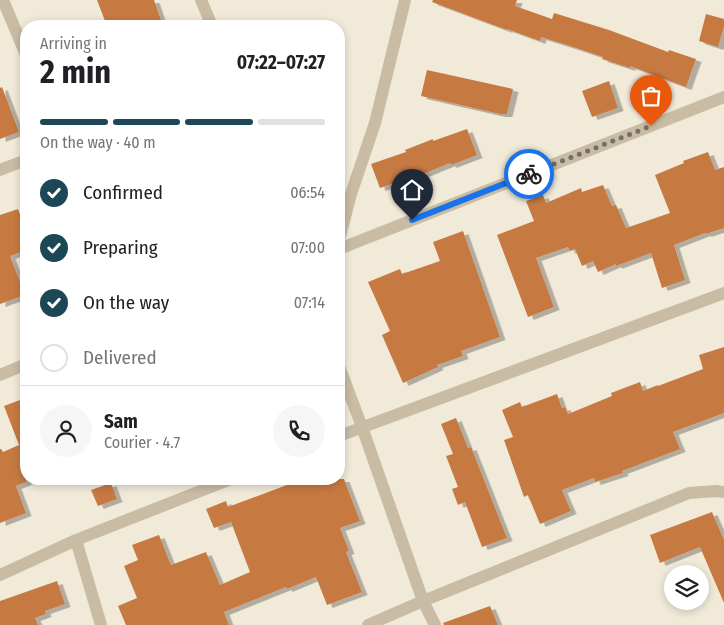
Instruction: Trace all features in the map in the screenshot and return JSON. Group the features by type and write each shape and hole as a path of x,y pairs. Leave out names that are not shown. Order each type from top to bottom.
{"street":[{"path":"3,0 20,41"},
{"path":"201,0 209,20"},
{"path":"345,217 351,194 376,123 406,0"},
{"path":"345,247 724,96"},
{"path":"0,170 20,162"},
{"path":"345,434 724,293"},
{"path":"0,375 20,367"},
{"path":"345,382 423,601 435,625"},
{"path":"0,575 76,540 216,485"},
{"path":"368,625 689,493 724,492"},
{"path":"76,540 101,625"}],"building":[{"path":"97,0 154,0 161,20 105,20"},
{"path":"433,0 517,0 515,6 552,19 554,13 609,30 668,52 669,50 696,59 686,87 630,66 630,68 602,59 603,57 570,46 541,37 540,41 507,30 432,2"},
{"path":"706,14 724,19 724,27 718,47 699,41"},
{"path":"427,70 513,89 507,114 421,96"},
{"path":"609,81 618,108 592,117 582,91"},
{"path":"2,87 19,132 0,139 0,88"},
{"path":"467,129 477,155 380,188 371,164 406,152 405,150 433,139 433,141"},
{"path":"708,152 715,170 724,167 724,228 674,245 685,280 662,288 651,253 598,272 593,261 582,266 575,249 570,251 568,247 536,258 554,307 528,317 497,235 534,221 526,201 543,195 546,203 581,188 582,192 603,185 612,206 616,205 626,228 670,213 655,175 684,163 683,161"},
{"path":"18,209 20,214 20,252 10,256 20,282 20,297 0,304 0,215"},
{"path":"463,231 500,337 461,351 463,356 437,365 438,367 403,383 382,335 390,331 368,282 400,269 402,274 440,261 433,242"},
{"path":"724,347 724,413 673,432 680,449 622,471 623,473 595,482 594,478 562,490 571,511 540,524 528,495 524,497 504,440 513,437 502,410 520,402 522,407 557,394 562,408 565,407 568,414 612,396 611,393 640,382 643,391 703,369 699,355"},
{"path":"20,400 20,484 16,486 26,513 0,523 0,449 3,452 19,445 4,406"},
{"path":"456,418 468,448 471,447 507,538 482,547 465,502 458,505 452,489 458,487 446,456 453,454 441,424"},
{"path":"345,482 360,521 340,528 349,551 346,552 362,592 327,605 316,577 224,612 229,625 126,625 118,606 137,598 124,566 138,560 132,545 159,535 171,565 206,552 220,585 250,572 231,522 214,528 206,509 226,501 228,507 287,485 345,485"},
{"path":"105,485 112,485 117,499 98,506 91,490"},
{"path":"712,512 724,540 724,603 700,547 660,563 650,535"},
{"path":"57,581 65,604 45,611 46,614 35,618 38,625 0,625 0,601"},
{"path":"490,606 498,625 444,625 443,623"}],"way so far":[{"path":"529,174 651,126"}],"route":[{"path":"412,220 529,174"}]}
